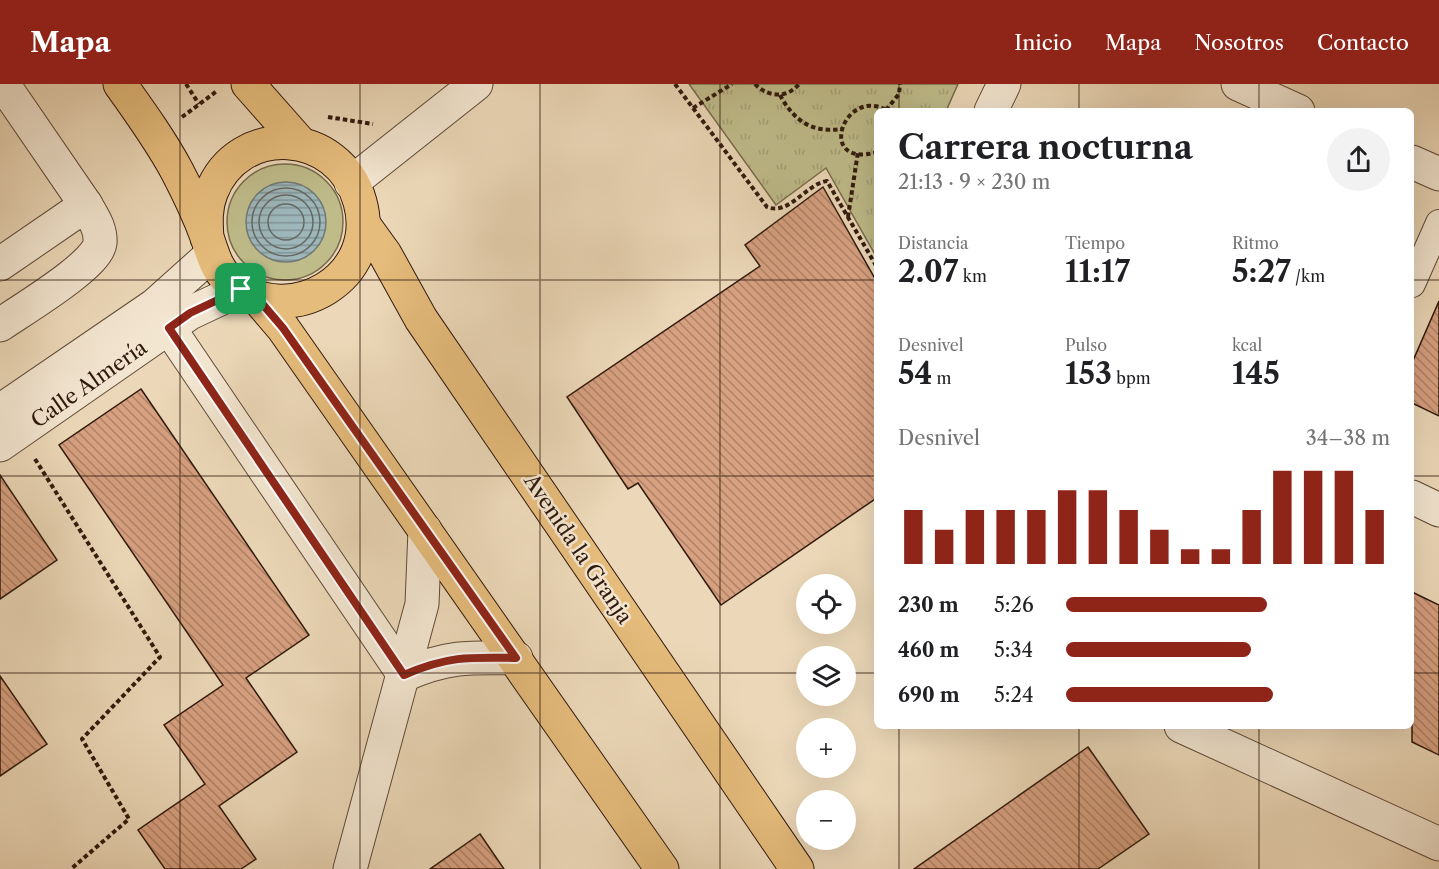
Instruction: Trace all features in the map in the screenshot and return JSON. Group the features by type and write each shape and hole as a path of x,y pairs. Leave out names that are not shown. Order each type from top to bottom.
{"main road":[{"path":"120,84 178,172 222,273 247,291 283,328 662,869"},
{"name":"Avenida la Granja","path":"248,84 301,144"},
{"name":"Avenida la Granja","path":"209,246 206,213 210,195 227,166 258,146 278,142 301,144 321,150 340,164 360,200 364,225 360,247 350,267 333,285 311,297 290,301 267,299 247,291"},
{"name":"Avenida la Granja","path":"364,225 385,254 421,319 797,869"}],"street":[{"path":"0,325 90,263 100,246 99,227 86,205 3,84"},
{"path":"351,183 476,84"},
{"path":"993,108 1004,84"},
{"path":"1238,84 1291,108"},
{"path":"1414,163 1439,174"},
{"path":"0,264 86,205"},
{"path":"1414,279 1439,223"},
{"name":"Calle Almería","path":"6,430 155,305 209,246"},
{"name":"Calle Almería","path":"6,430 190,313 247,291"},
{"path":"169,328 404,675"},
{"path":"1414,498 1439,510"},
{"path":"350,869 422,604 425,530"},
{"path":"404,675 433,662 460,657 516,658"},
{"path":"1188,729 1439,844"}],"path":[{"path":"186,84 199,104"},
{"path":"156,136 227,84"},
{"path":"675,84 767,207 775,210 782,208 818,182 827,181 874,262"},
{"path":"693,108 732,84"},
{"path":"755,84 764,92 780,95 789,93 799,84"},
{"path":"888,108 899,94 900,84"},
{"path":"780,95 799,122 825,132 841,129"},
{"path":"852,105 870,100 884,108"},
{"path":"848,110 840,123 846,144 858,152 874,153"},
{"path":"317,115 361,124 384,124"},
{"path":"848,217 858,152"},
{"path":"6,430 160,657 82,739 129,819 71,869"}],"green space":[{"path":"689,84 958,84 947,108 874,108 874,253 826,168 776,205"},
{"path":"285,164 307,168 326,181 339,200 343,222 339,244 326,263 307,276 285,280 263,276 244,263 231,244 227,222 231,200 244,181 263,168"}],"water":[{"path":"286,182 301,185 314,194 323,207 326,222 323,237 314,250 301,259 286,262 271,259 258,250 249,237 246,222 249,207 258,194 271,185"}],"building":[{"path":"823,187 874,277 874,500 721,605 638,483 628,489 567,397 760,266 745,245"},
{"path":"1439,301 1439,416 1414,404 1414,358"},
{"path":"141,389 309,635 246,678 297,752 219,806 256,859 241,869 165,869 138,830 205,784 164,725 223,685 59,445"},
{"path":"0,475 57,560 0,599"},
{"path":"1414,593 1439,605 1439,755 1412,742 1412,729 1414,729"},
{"path":"0,676 47,744 0,776"},
{"path":"1088,747 1149,834 1098,869 914,869"},
{"path":"480,834 504,869 430,869"}],"route":[{"path":"241,289 254,294 283,328 516,658 460,657 433,662 404,675 169,328 190,313 241,289"}]}
